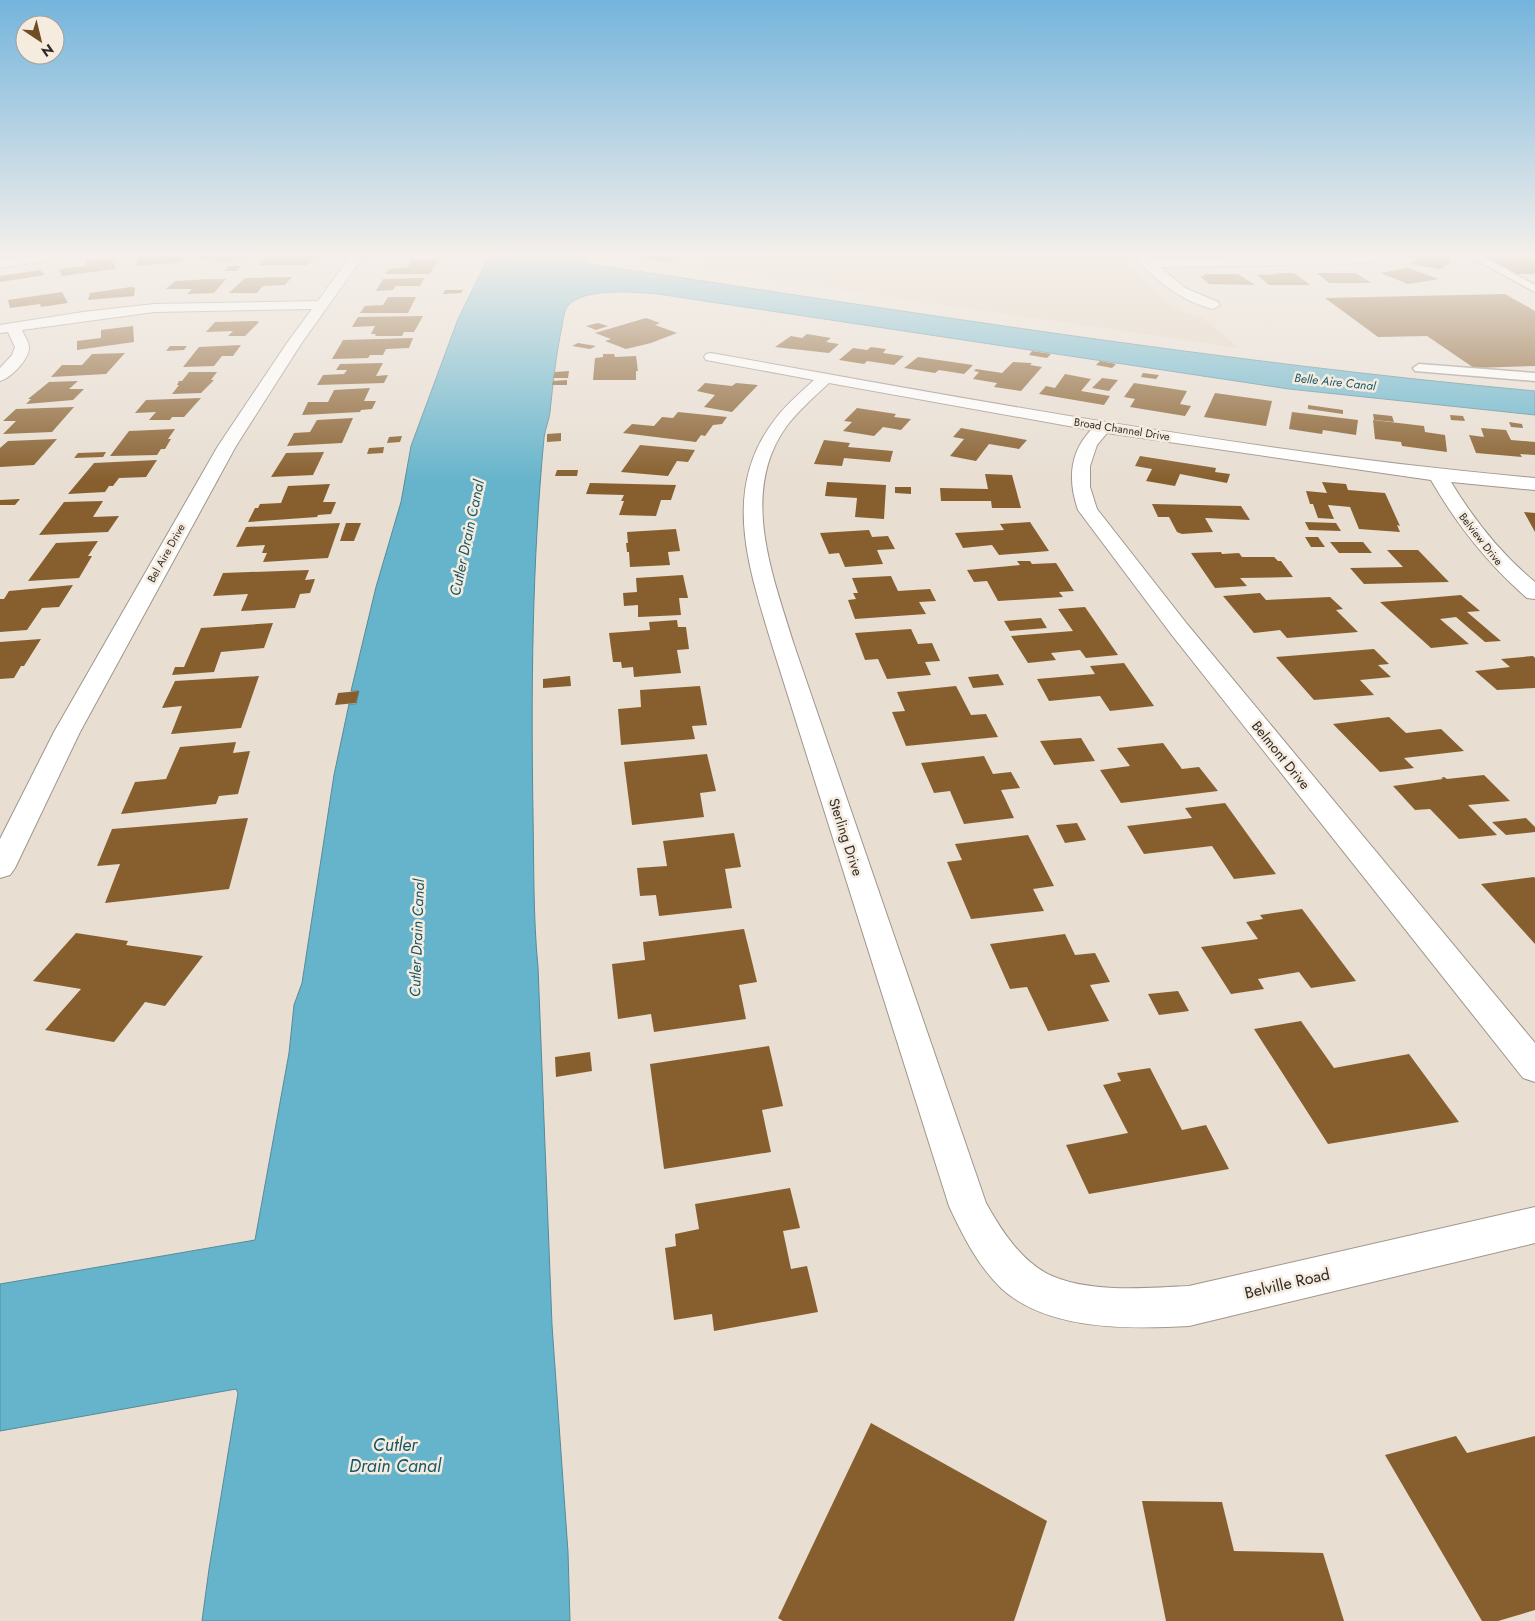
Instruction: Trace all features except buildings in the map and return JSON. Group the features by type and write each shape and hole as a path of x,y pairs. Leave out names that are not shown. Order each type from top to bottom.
{"street":[{"path":"0,376 14,362 22,350 22,343 9,330"},
{"name":"Bel Aire Drive","path":"0,868 68,732 197,497 227,446 304,330"},
{"name":"Broad Channel Drive","path":"712,357 1103,427 1438,475 1535,484"},
{"name":"Sterling Drive","path":"826,378 775,430 760,460 752,485 751,499 753,528 759,556 786,655 968,1206 978,1228 1013,1272 1037,1290"},
{"name":"Belmont Drive","path":"1103,427 1094,435 1083,455 1080,473 1081,493 1088,510 1186,637 1535,1068"},
{"name":"Belview Drive","path":"1438,475 1466,522 1484,545 1508,572 1535,593"},
{"name":"Belville Road","path":"1037,1290 1077,1303 1156,1308 1189,1306 1535,1225"}],"lane":[{"path":"1419,368 1535,377"}],"shaded area":[{"path":"1113,330 1217,330 1239,348"}],"water":[{"name":"Cutler Drain Canal","path":"454,330 561,330 544,438 540,485 533,626 532,721 535,929 552,1325 568,1552 570,1621 202,1621 238,1393 236,1389 0,1431 0,1284 255,1240 289,1053 294,1005 302,983 334,775 349,704 356,704 359,691 351,691 376,587 401,502 411,446"},
{"name":"Cutler Drain Canal","path":"895,330 1032,330 1298,366 1535,391 1535,415 1289,389"}],"water label":[{"name":"Belle Aire Canal","path":"1335,382"}]}
